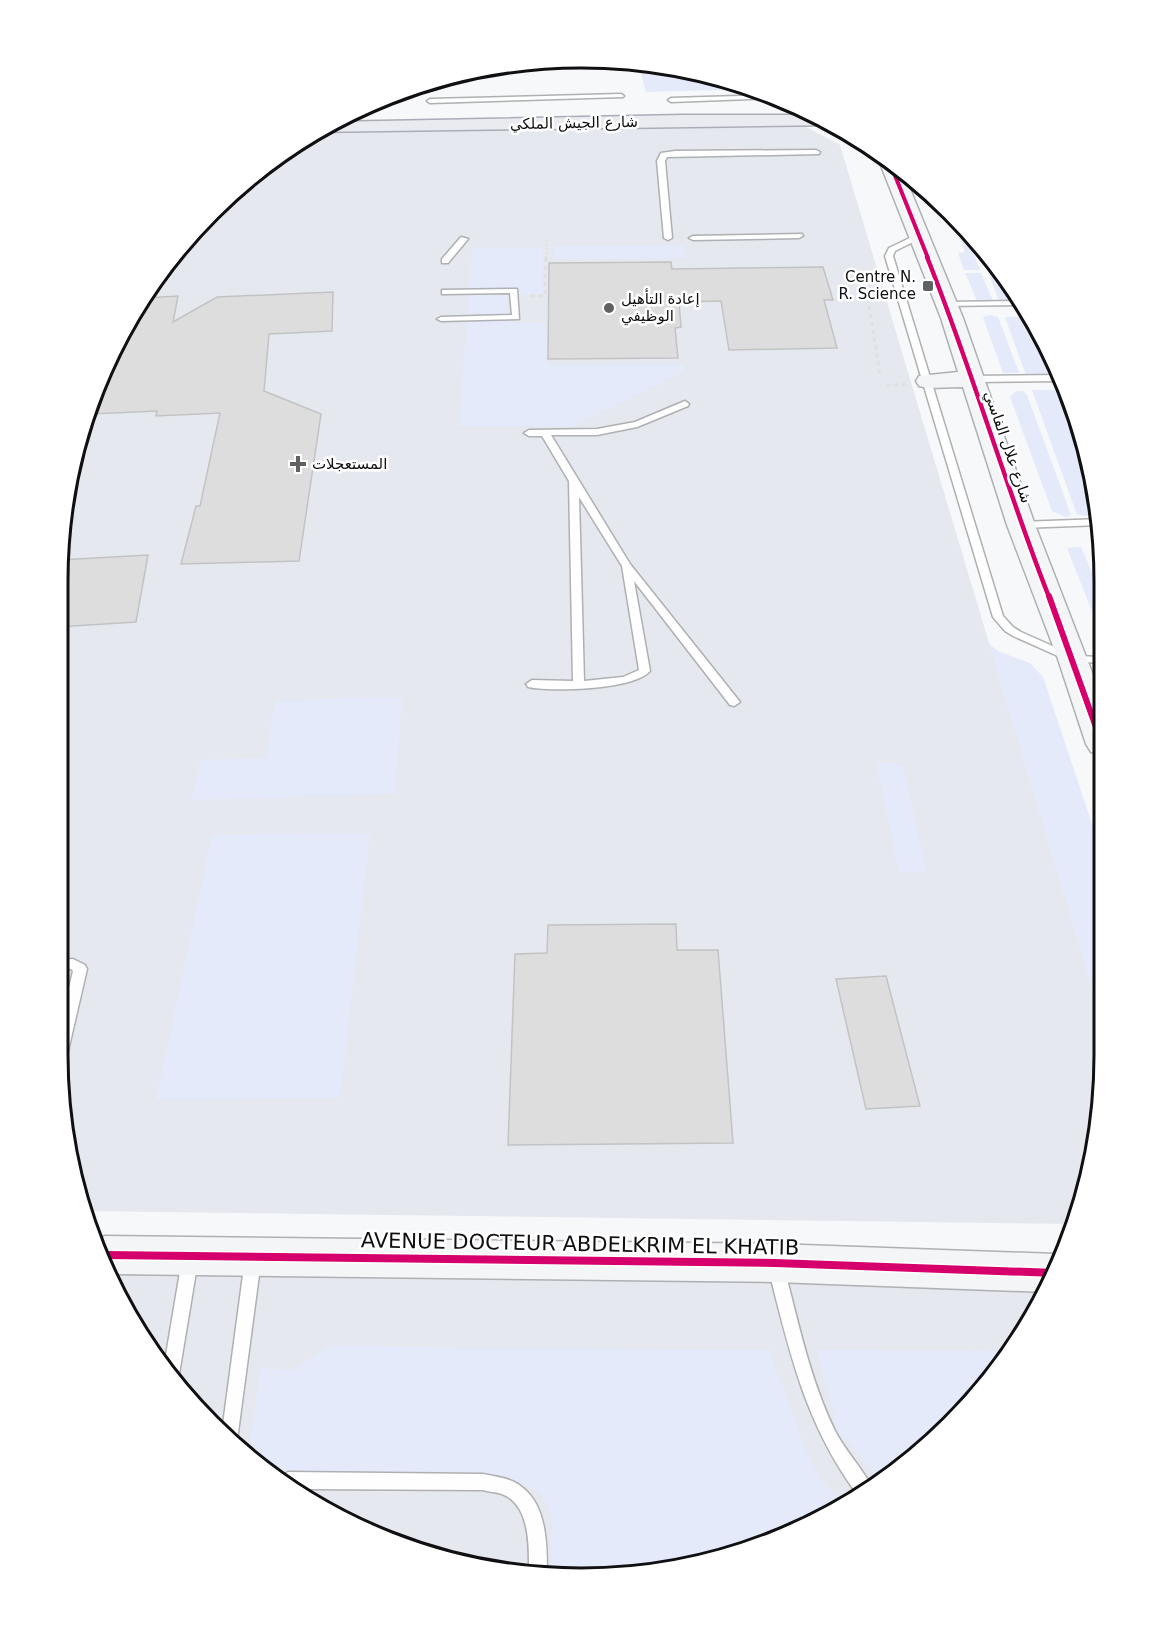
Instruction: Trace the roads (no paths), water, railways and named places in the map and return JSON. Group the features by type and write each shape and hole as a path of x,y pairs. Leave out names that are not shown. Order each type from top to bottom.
{"main road":[{"name":"شارع الجيش الملكي","path":"365,115 769,104"},
{"name":"شارع الجيش الملكي","path":"340,128 810,121"}],"street":[{"name":"شارع علال الفاسي","path":"896,175 947,304 1022,525 1073,659 1087,689 1094,715"},
{"path":"927,381 973,379"},
{"name":"AVENUE DOCTEUR ABDELKRIM EL KHATIB","path":"109,1255 775,1263 1046,1272"}],"lane":[{"path":"430,100 621,96"},
{"path":"671,100 766,102"},
{"path":"668,238 661,161 664,155 816,152"},
{"path":"920,235 892,250 889,256 998,616 1009,629 1017,634 1073,659 1094,660"},
{"path":"693,238 799,236"},
{"path":"445,261 464,239"},
{"path":"441,319 516,317 514,291 445,292"},
{"path":"947,304 1013,303"},
{"path":"973,379 1052,378"},
{"path":"529,433 597,432 637,424 685,404"},
{"path":"545,433 626,565 734,702"},
{"path":"574,480 579,683"},
{"path":"1022,525 1091,522"},
{"path":"532,684 621,681 641,676 645,671 626,565"},
{"path":"68,964 73,964 80,969 68,1021"},
{"path":"173,1365 191,1256"},
{"path":"231,1429 254,1257"},
{"path":"775,1263 805,1382 834,1445 860,1485"},
{"path":"295,1480 483,1482 507,1487 521,1497 532,1518 538,1542 538,1565"}],"place":[{"name":"Centre N. R. Science","path":"928,286"},
{"name":"إعادة التأهيل الوظيفي","path":"609,308"},
{"name":"المستعجلات","path":"298,464"}]}
